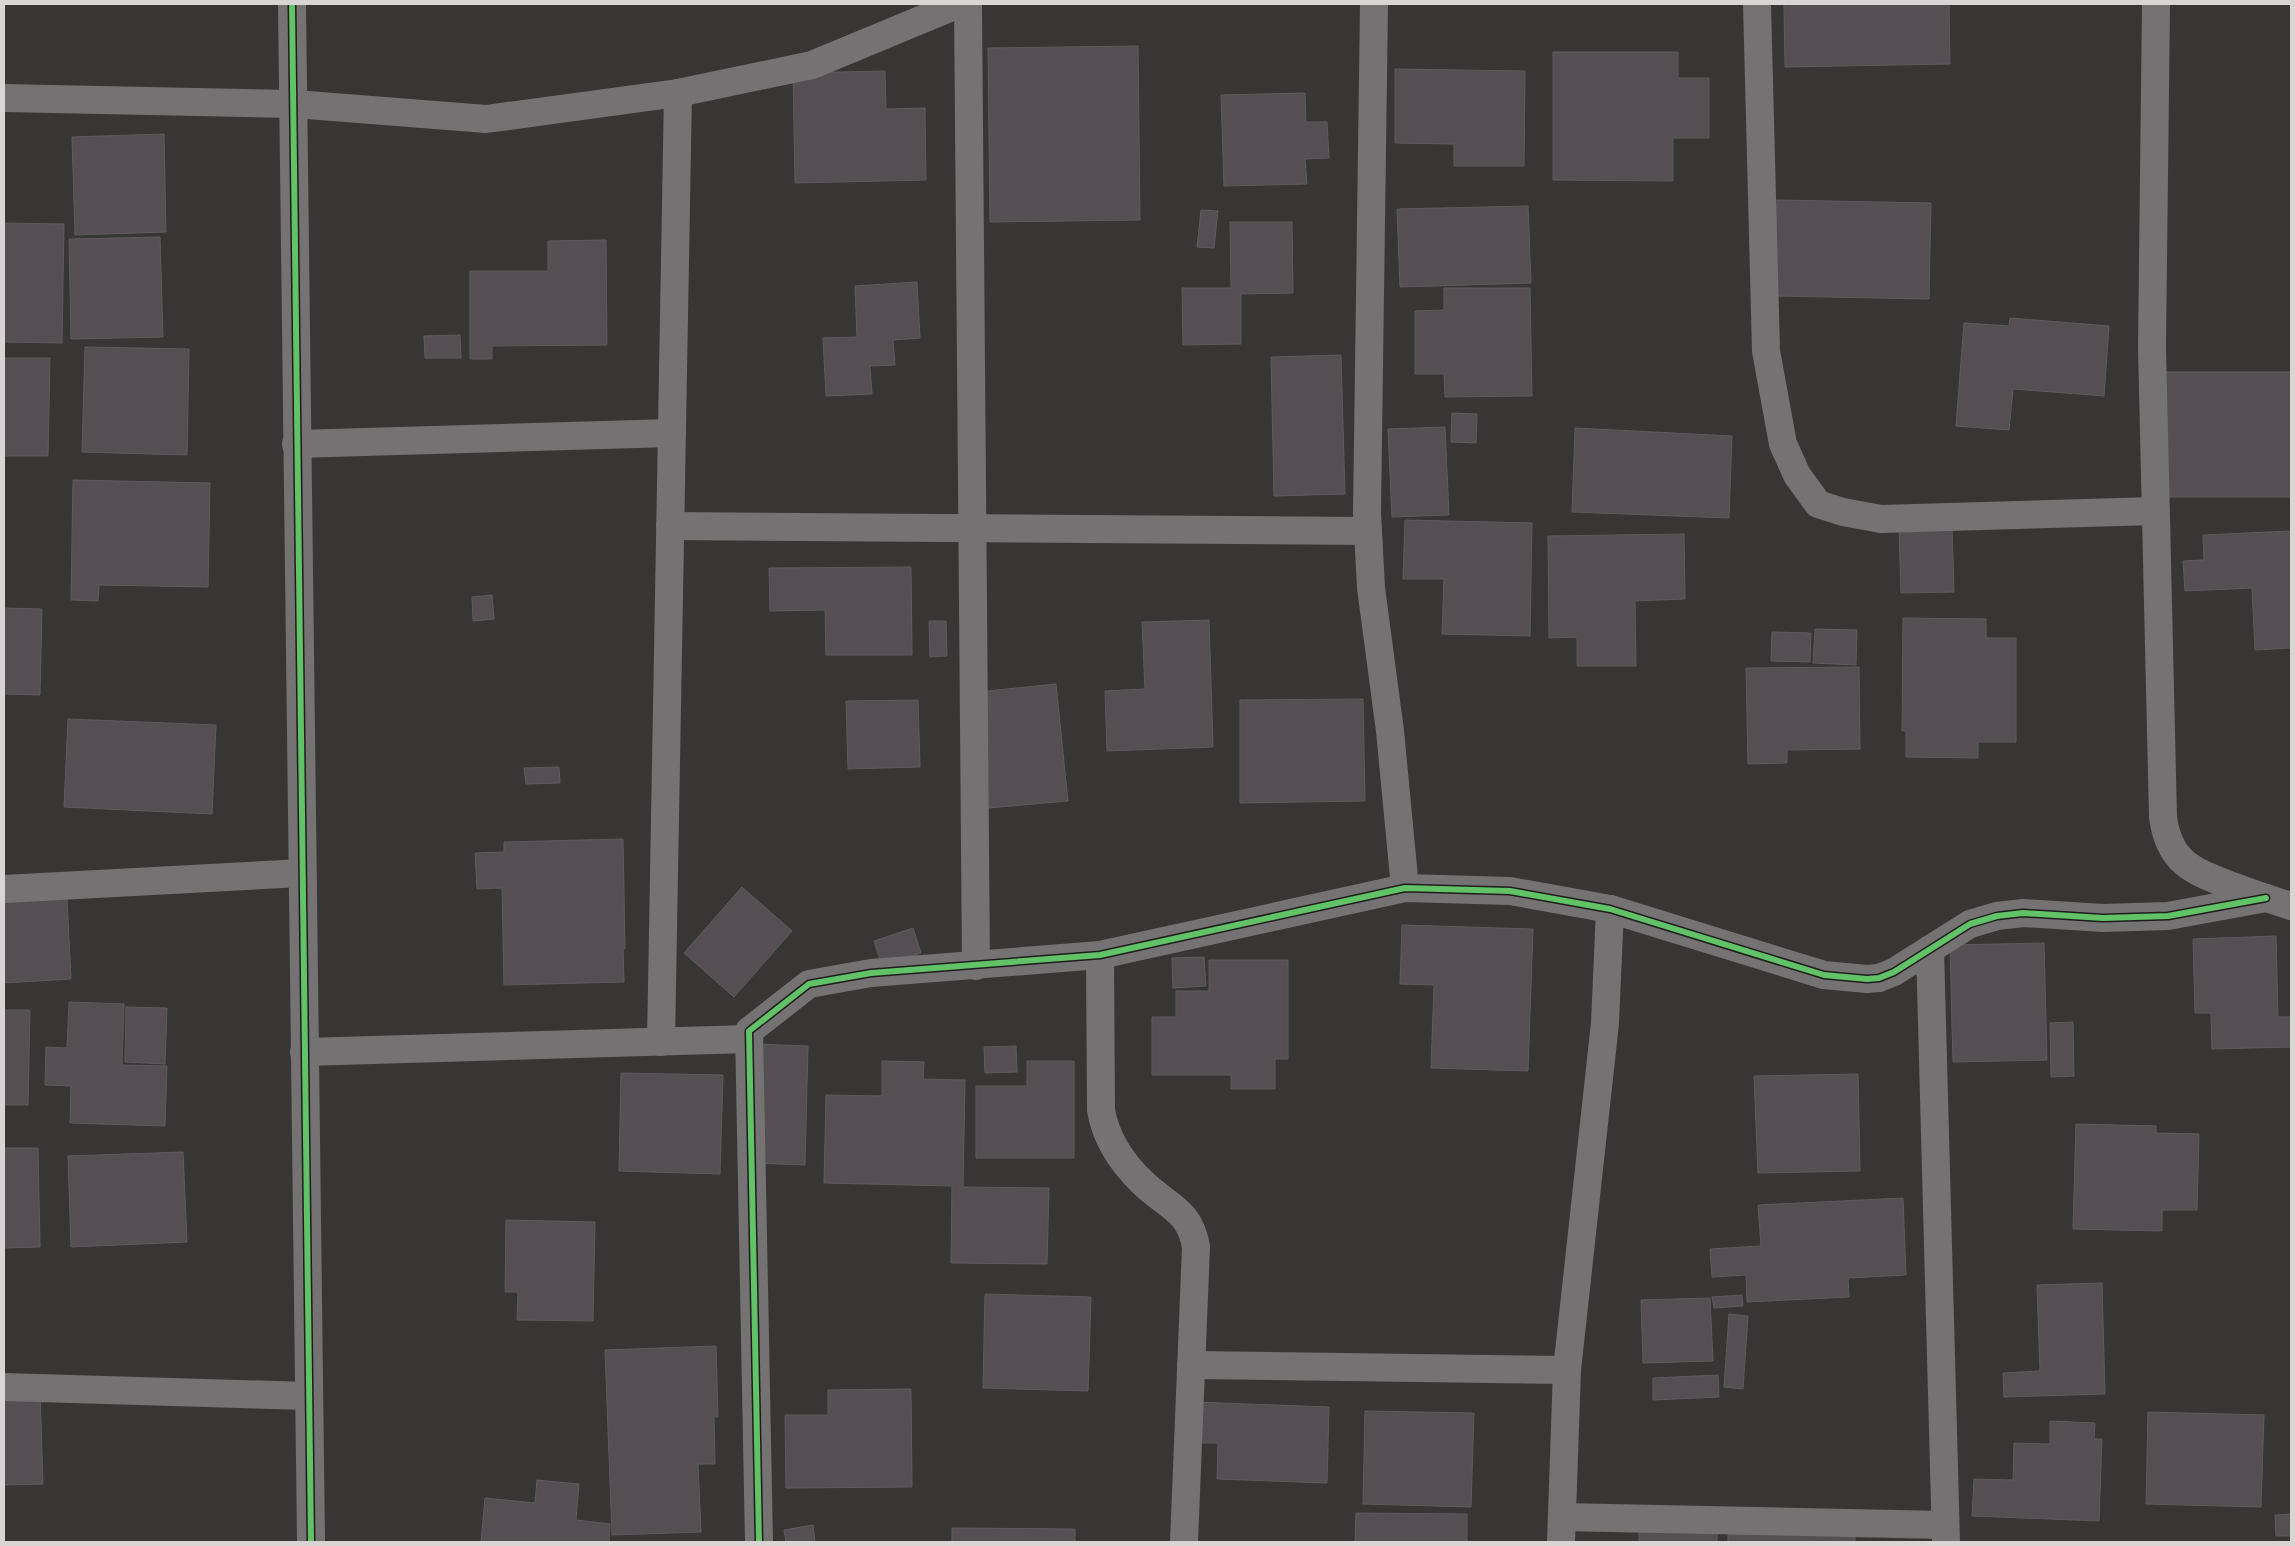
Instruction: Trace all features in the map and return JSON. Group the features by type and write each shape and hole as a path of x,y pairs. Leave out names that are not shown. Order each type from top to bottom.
{"street":[{"path":"292,4 295,104 296,444 311,1542"},
{"path":"4,98 295,104 486,119 678,93 812,65 959,4"},
{"path":"968,4 976,966"},
{"path":"1374,4 1368,531 1372,598 1390,731 1405,888"},
{"path":"1757,4 1766,351 1783,444 1796,475 1818,504 1843,512 1881,519 2155,511"},
{"path":"2156,4 2152,348 2165,836 2176,854 2196,872 2279,902"},
{"path":"661,1042 678,93"},
{"path":"296,444 672,433"},
{"path":"670,526 1368,531"},
{"path":"4,889 302,872"},
{"path":"759,1542 748,1031 810,984 871,973 1100,955 1405,888 1510,891 1610,909 1824,975 1867,979 1879,978 1894,972 1970,924 1997,916 2023,913 2103,918 2168,916 2279,902"},
{"path":"1610,909 1605,1024 1567,1370 1561,1530 1946,1534 1930,949"},
{"path":"1100,955 1101,1110 1106,1135 1117,1152 1143,1183 1184,1216 1193,1230 1196,1247 1184,1542"},
{"path":"304,1052 748,1039"},
{"path":"1191,1365 1567,1370"},
{"path":"4,1387 309,1396"}],"building":[{"path":"1784,4 1949,4 1950,64 1785,67"},
{"path":"1138,46 1140,220 990,222 988,48"},
{"path":"1553,52 1678,52 1678,78 1709,78 1709,138 1673,138 1673,181 1553,180"},
{"path":"1395,69 1525,71 1524,166 1454,166 1454,144 1395,143"},
{"path":"885,71 886,109 925,108 926,180 795,183 793,73"},
{"path":"1305,93 1306,122 1327,122 1329,158 1305,159 1307,184 1224,186 1221,95"},
{"path":"164,134 166,232 75,235 72,137"},
{"path":"1777,200 1931,203 1929,299 1775,296"},
{"path":"1528,206 1531,283 1400,287 1397,209"},
{"path":"1201,210 1218,211 1214,248 1197,247"},
{"path":"1230,222 1292,222 1293,293 1241,294 1241,344 1183,345 1182,288 1231,288"},
{"path":"4,223 64,224 62,343 4,342"},
{"path":"160,237 163,337 71,339 69,239"},
{"path":"606,240 607,345 492,346 492,359 470,359 470,271 548,271 548,241"},
{"path":"917,282 920,338 893,340 895,365 870,366 872,394 826,396 823,338 857,337 855,286"},
{"path":"1444,288 1530,288 1532,396 1445,397 1444,374 1415,374 1415,311 1444,310"},
{"path":"2010,318 2109,326 2104,396 2013,389 2009,430 1956,426 1964,323 2009,326"},
{"path":"460,335 461,358 425,358 424,336"},
{"path":"85,347 189,349 187,455 82,452"},
{"path":"1341,355 1345,494 1274,496 1271,357"},
{"path":"4,358 50,358 48,456 4,456"},
{"path":"2164,372 2291,372 2291,497 2164,497"},
{"path":"1452,413 1477,414 1476,443 1451,442"},
{"path":"1445,427 1449,515 1392,517 1388,429"},
{"path":"1575,428 1732,436 1729,518 1572,512"},
{"path":"73,480 210,483 208,587 99,585 98,601 71,600"},
{"path":"1405,520 1532,523 1530,636 1442,634 1444,579 1403,579"},
{"path":"1952,527 1954,592 1901,593 1899,528"},
{"path":"2291,531 2291,648 2255,650 2252,588 2185,591 2183,561 2204,560 2203,535"},
{"path":"1684,534 1685,599 1635,601 1636,666 1577,666 1577,637 1549,638 1548,536"},
{"path":"911,567 912,655 826,655 825,610 770,611 769,568"},
{"path":"492,595 494,619 473,621 472,597"},
{"path":"4,608 42,609 40,695 4,694"},
{"path":"1903,618 1986,619 1986,638 2016,638 2016,742 1978,742 1978,758 1906,757 1906,731 1902,731"},
{"path":"1209,620 1213,747 1107,751 1105,691 1145,689 1142,622"},
{"path":"929,621 946,621 947,656 930,657"},
{"path":"1815,629 1857,630 1856,665 1813,663"},
{"path":"1772,632 1811,633 1810,662 1771,661"},
{"path":"1859,667 1860,749 1787,750 1787,763 1748,764 1746,668"},
{"path":"1056,684 1068,801 988,808 978,692"},
{"path":"1363,699 1365,801 1240,803 1240,700"},
{"path":"918,700 920,767 848,769 846,701"},
{"path":"68,719 216,725 212,814 64,807"},
{"path":"559,767 560,783 526,784 524,768"},
{"path":"623,839 624,982 504,985 502,888 477,889 475,853 504,852 504,842"},
{"path":"742,887 792,931 734,997 684,953"},
{"path":"67,899 71,979 4,983 4,902"},
{"path":"1402,925 1533,929 1528,1071 1431,1068 1434,985 1400,984"},
{"path":"913,928 921,953 882,966 874,941"},
{"path":"2276,936 2278,1017 2291,1017 2291,1047 2212,1049 2211,1013 2195,1013 2193,939"},
{"path":"2044,943 2047,1060 1953,1062 1950,945"},
{"path":"1204,957 1206,986 1173,988 1172,958"},
{"path":"1209,960 1288,960 1288,1059 1275,1059 1275,1089 1231,1089 1231,1075 1152,1075 1152,1017 1176,1017 1176,991 1209,991"},
{"path":"69,1002 124,1004 122,1065 167,1066 165,1126 70,1123 71,1086 45,1085 46,1047 67,1048"},
{"path":"126,1007 167,1008 165,1064 125,1062"},
{"path":"4,1010 30,1010 28,1105 4,1105"},
{"path":"2073,1022 2074,1076 2051,1077 2050,1023"},
{"path":"755,1044 808,1046 805,1165 752,1163"},
{"path":"1016,1046 1017,1072 985,1073 984,1047"},
{"path":"882,1061 924,1062 923,1079 965,1080 963,1187 1049,1188 1047,1264 951,1263 952,1186 824,1183 826,1095 882,1096"},
{"path":"1027,1061 1074,1061 1074,1158 976,1158 976,1086 1027,1086"},
{"path":"621,1073 723,1075 720,1174 619,1171"},
{"path":"1858,1074 1860,1171 1758,1173 1754,1076"},
{"path":"2076,1124 2156,1126 2156,1133 2199,1134 2197,1210 2162,1210 2162,1231 2073,1229"},
{"path":"4,1148 38,1148 40,1247 4,1248"},
{"path":"183,1152 187,1242 71,1247 68,1156"},
{"path":"1903,1198 1906,1275 1848,1278 1849,1297 1747,1302 1746,1275 1712,1277 1710,1249 1761,1246 1758,1205"},
{"path":"506,1220 595,1222 593,1321 517,1320 518,1292 505,1292"},
{"path":"2102,1283 2105,1394 2004,1397 2003,1373 2040,1371 2037,1285"},
{"path":"985,1294 1091,1297 1088,1391 983,1388"},
{"path":"1742,1295 1743,1306 1714,1308 1712,1297"},
{"path":"1710,1298 1713,1361 1643,1363 1641,1300"},
{"path":"1729,1314 1748,1316 1743,1389 1724,1387"},
{"path":"716,1346 718,1417 714,1417 715,1464 698,1464 701,1532 612,1535 605,1350"},
{"path":"1718,1375 1719,1397 1653,1400 1653,1378"},
{"path":"911,1389 912,1487 786,1488 785,1415 828,1415 828,1390"},
{"path":"40,1392 43,1484 4,1485 4,1393"},
{"path":"1194,1402 1329,1407 1327,1483 1217,1479 1218,1443 1193,1443"},
{"path":"1365,1411 1474,1413 1471,1507 1363,1504"},
{"path":"2148,1412 2264,1415 2261,1507 2146,1504"},
{"path":"2050,1421 2095,1423 2094,1439 2102,1439 2099,1521 1972,1516 1974,1479 2013,1480 2014,1443 2050,1444"},
{"path":"537,1480 579,1484 576,1520 610,1524 609,1542 481,1542 485,1498 535,1503"},
{"path":"1356,1513 1467,1514 1467,1542 1355,1542"},
{"path":"2291,1514 2291,1536 2276,1536 2275,1515"},
{"path":"813,1525 815,1542 786,1542 784,1530"},
{"path":"952,1528 1075,1529 1075,1542 952,1542"},
{"path":"1717,1528 1717,1542 1639,1542 1639,1530"},
{"path":"1855,1532 1855,1542 1728,1542 1728,1535"}],"cycle path":[{"path":"292,4 311,1542"},
{"path":"759,1542 749,1031 809,984 871,973 1100,955 1405,888 1510,891 1610,909 1824,975 1867,979 1879,978 1894,972 1970,924 1997,916 2023,913 2103,918 2168,916 2266,898"}]}
